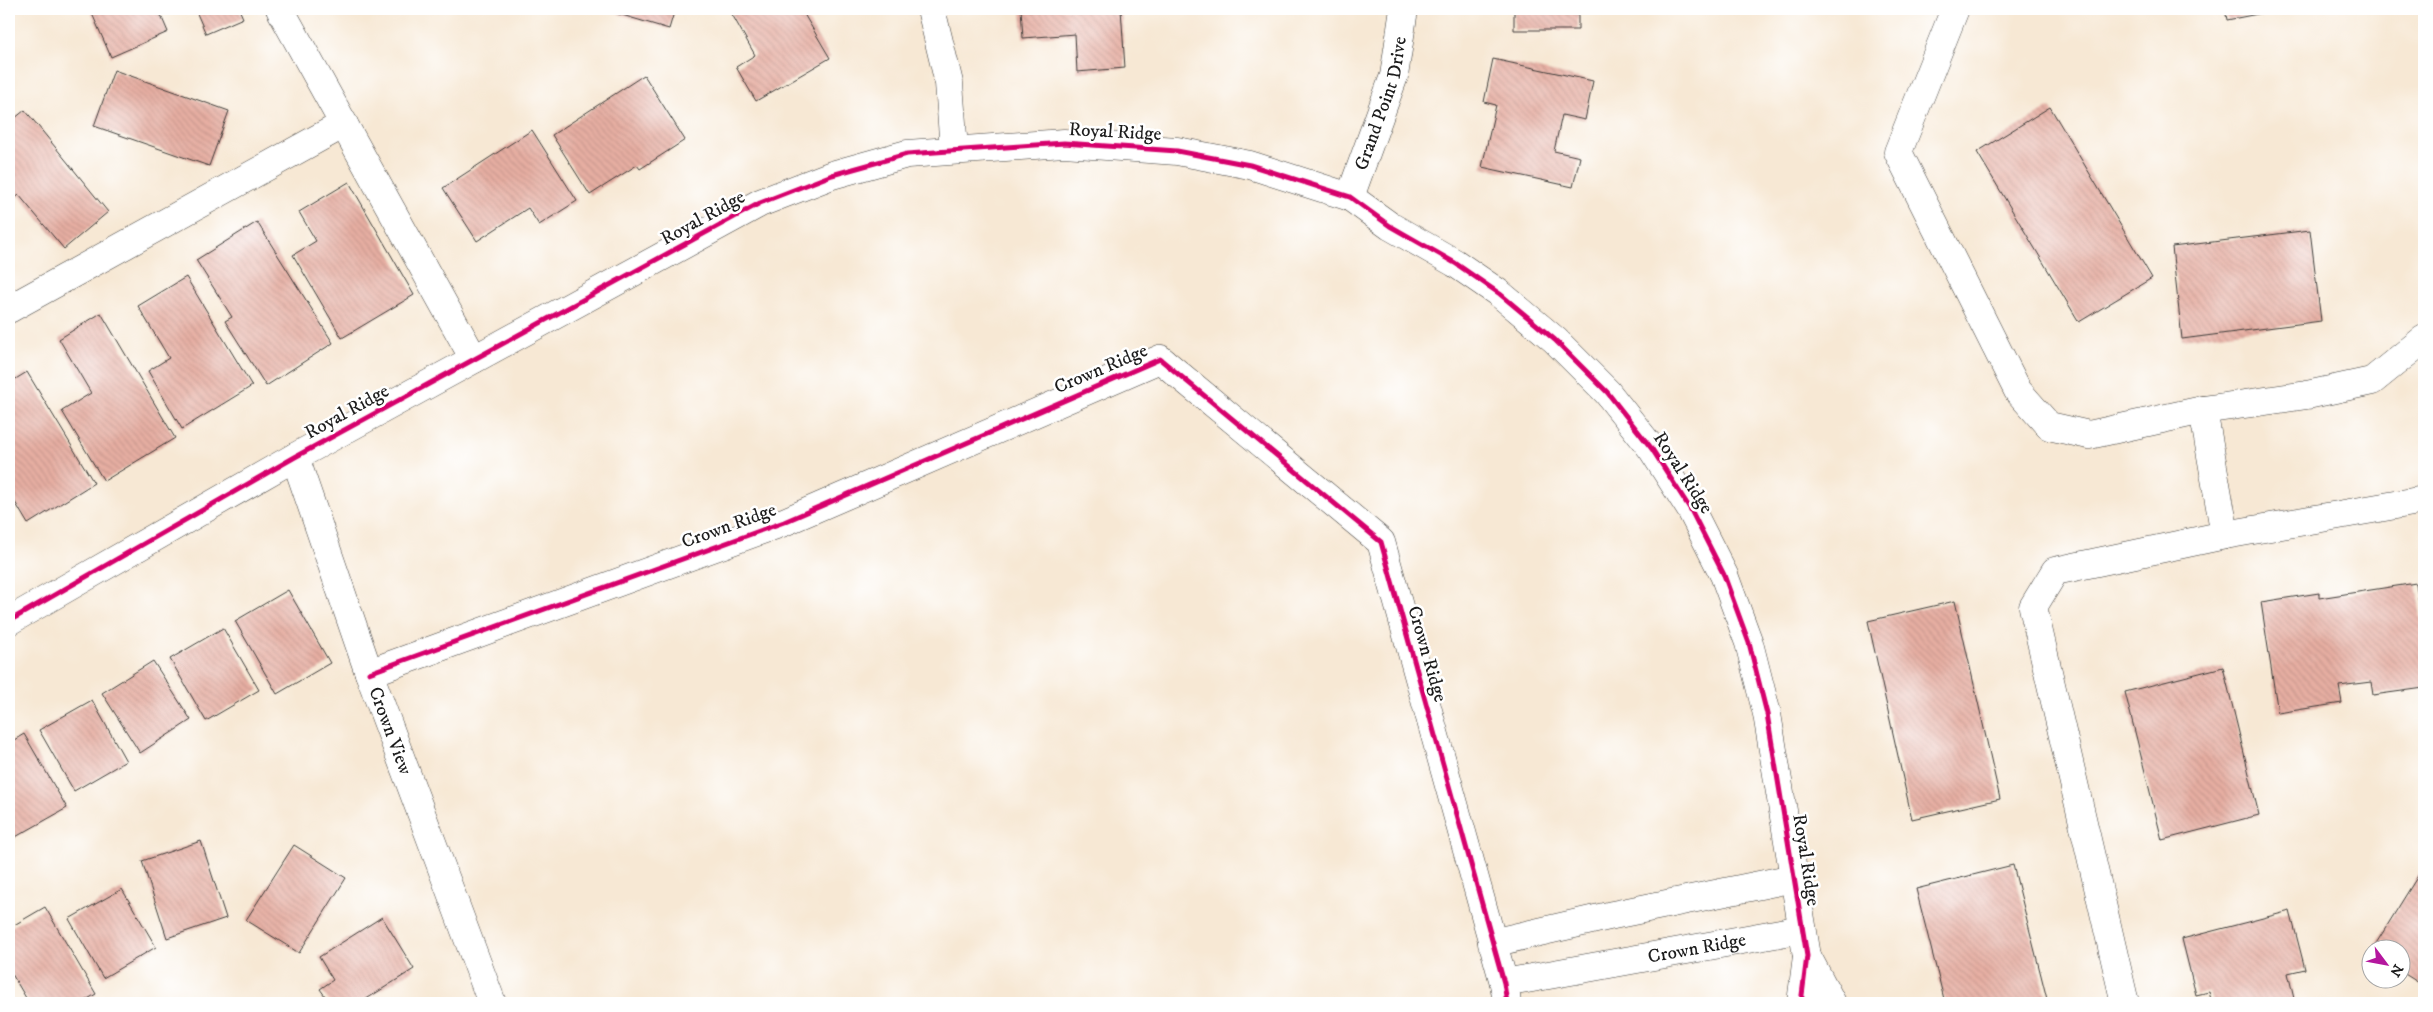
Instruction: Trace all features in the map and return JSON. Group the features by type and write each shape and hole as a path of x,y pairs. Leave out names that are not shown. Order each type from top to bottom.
{"street":[{"path":"280,9 474,359"},
{"path":"931,9 949,83 954,150"},
{"name":"Grand Point Drive","path":"1350,197 1394,76 1404,9"},
{"path":"1954,9 1898,152 2018,391 2049,426 2089,435 2203,410 2308,395 2372,381 2424,339"},
{"path":"9,309 344,124"},
{"name":"Royal Ridge","path":"9,621 295,457 760,204 832,175 907,154 1064,143 1177,151 1250,165 1350,197 1390,226 1462,268 1500,294 1548,334 1607,392 1652,449 1691,510 1720,567 1749,643 1767,714 1807,956 1801,1003"},
{"name":"Crown Ridge","path":"370,673 784,522 1160,359 1381,542 1506,993 1802,928"},
{"path":"2203,410 2225,535"},
{"name":"Crown View","path":"295,457 370,673 492,1003"},
{"path":"2125,1003 2033,607 2055,571 2225,535 2424,500"},
{"path":"1492,943 1613,915 1794,878"},
{"name":"Royal Ridge","path":"1807,956 1832,1003"}],"building":[{"path":"90,9 164,9 159,11 168,32 111,57"},
{"path":"195,9 239,9 243,18 206,34"},
{"path":"602,9 675,9 669,29"},
{"path":"729,9 801,9 830,58 756,101 736,67 755,55"},
{"path":"1021,9 1121,9 1125,68 1077,72 1075,34 1023,38"},
{"path":"1514,9 1578,9 1578,30 1514,30"},
{"path":"2225,9 2278,9 2278,10 2227,20"},
{"path":"1493,59 1593,81 1585,120 1562,115 1554,151 1580,157 1573,187 1482,167 1496,105 1484,102"},
{"path":"114,70 229,111 209,166 94,126"},
{"path":"644,75 685,140 640,169 637,165 590,195 552,135"},
{"path":"2050,107 2152,278 2079,322 1977,152"},
{"path":"25,110 108,212 64,249 19,195 9,203 9,123"},
{"path":"532,130 577,201 539,225 528,208 477,241 443,188"},
{"path":"349,182 414,295 342,338 293,255 316,241 299,212"},
{"path":"257,222 333,343 266,386 225,321 232,317 196,260"},
{"path":"2310,230 2321,321 2182,339 2172,247"},
{"path":"186,277 252,386 182,429 148,371 169,358 138,306"},
{"path":"101,313 175,438 104,481 62,411 91,393 59,339"},
{"path":"27,372 94,483 28,524 9,492 9,383"},
{"path":"2416,583 2424,638 2424,688 2373,695 2371,682 2339,686 2342,703 2278,713 2261,602 2319,593 2319,598"},
{"path":"288,590 330,663 277,694 235,621"},
{"path":"1955,601 2000,799 1912,819 1868,621"},
{"path":"223,628 259,690 206,721 170,659"},
{"path":"153,661 191,720 140,753 102,693"},
{"path":"2223,667 2259,815 2162,840 2125,692"},
{"path":"92,700 126,761 74,791 39,730"},
{"path":"24,734 67,808 12,839 9,834 9,743"},
{"path":"201,841 226,918 167,938 142,861"},
{"path":"294,845 346,878 299,953 246,920"},
{"path":"2013,865 2048,1003 1945,1003 1916,889"},
{"path":"2424,866 2424,986 2410,977 2410,940 2378,940"},
{"path":"122,889 156,947 103,978 69,919"},
{"path":"45,907 96,994 81,1003 29,1003 9,969 9,928"},
{"path":"2290,911 2305,969 2288,973 2295,1003 2212,1003 2209,992 2196,995 2182,939"},
{"path":"382,917 414,969 360,1003 330,1003 320,989 333,980 319,957"}],"cycle path":[{"path":"9,621 295,457 760,203 832,175 907,154 1064,143 1177,151 1250,165 1350,197 1390,226 1455,263 1500,294 1555,340 1607,392 1652,449 1691,510 1724,575 1749,643 1767,714 1807,956 1801,1003"},
{"path":"369,673 784,522 1160,359 1381,542 1504,983 1507,1003"}]}
